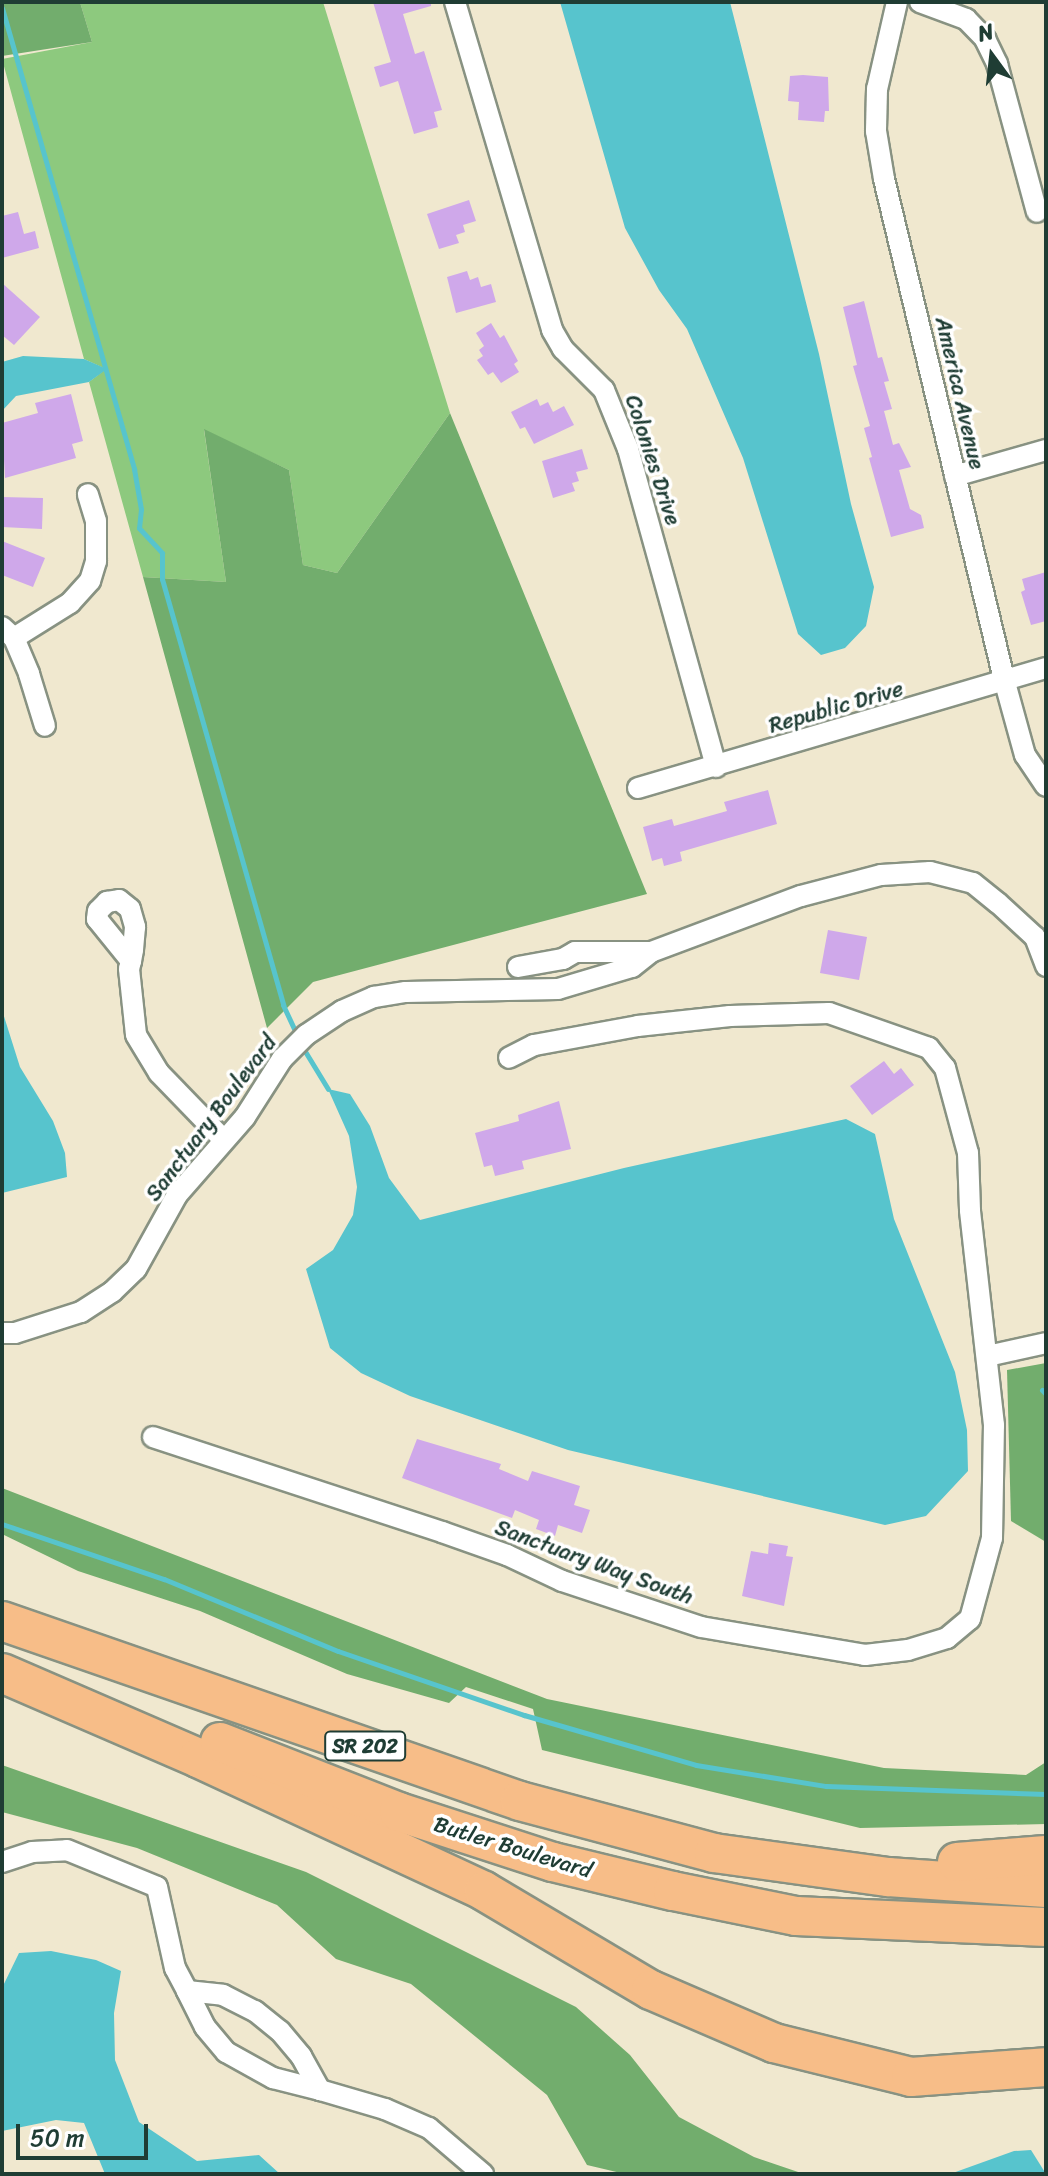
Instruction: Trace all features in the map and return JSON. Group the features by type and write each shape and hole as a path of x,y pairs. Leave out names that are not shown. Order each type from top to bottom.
{"highway":[{"name":"Butler Boulevard","path":"2,1621 520,1801 714,1853 888,1877 1046,1888"},
{"name":"Butler Boulevard","path":"2,1666 141,1711 399,1812 553,1862 796,1916 1046,1927"},
{"path":"2,1673 198,1758 484,1891 651,1990 774,2043 911,2077 1046,2067"},
{"path":"520,1801 863,1859 964,1863 1046,1855"}],"street":[{"name":"Colonies Drive","path":"455,2 552,330 563,349 604,390 623,434 716,767"},
{"name":"America Avenue","path":"897,2 877,89 876,131 888,194 1004,679 1025,755 1046,786"},
{"path":"920,2 966,19 985,39 997,64 1037,212"},
{"path":"955,476 1046,450"},
{"path":"45,726 29,674 8,632 70,603 90,581 96,561 96,521 88,494"},
{"name":"Republic Drive","path":"638,788 946,700 1046,668"},
{"name":"Sanctuary Boulevard","path":"2,1333 15,1333 81,1312 112,1292 136,1269 177,1195 245,1117 282,1059 306,1035 342,1011 374,997 406,992 558,989 632,967 651,952 801,896 881,875 930,872 973,883 998,903 1035,937 1046,966"},
{"name":"Sanctuary Boulevard","path":"490,990 518,967 563,959 576,952 651,952"},
{"path":"131,961 136,1035 159,1073 224,1140"},
{"name":"Sanctuary Way South","path":"153,1437 481,1546 562,1581 701,1627 865,1655 908,1650 947,1638 970,1619 992,1538 994,1425 970,1210 968,1153 945,1068 929,1048 829,1013 730,1016 638,1026 534,1045 509,1058"},
{"path":"987,1356 1046,1343"},
{"path":"2,1862 32,1852 67,1850 157,1887 175,1968 205,2027 226,2052 273,2078 385,2109 429,2128 483,2174"},
{"path":"187,1991 223,1995 255,2011 280,2031 301,2056 320,2090"}],"green space":[{"path":"2,2 80,2 92,42 2,56"},
{"path":"80,2 323,2 450,413 337,573 303,565 289,470 204,430 226,582 143,577 89,382 106,369 84,359 2,59 92,42"},
{"path":"450,413 647,894 313,982 267,1028 143,577 226,582 204,429 289,470 303,565 337,573"},
{"path":"1046,1363 1046,1542 1011,1521 1007,1370"},
{"path":"2,1488 547,1699 884,1768 1026,1775 1046,1762 1046,1824 860,1828 542,1750 533,1709 466,1687 449,1703 347,1674 200,1611 78,1571 2,1534"},
{"path":"2,1765 306,1872 576,2007 630,2055 679,2117 754,2157 804,2174 625,2174 587,2165 547,2095 411,1984 336,1959 277,1905 137,1848 2,1812"}],"water":[{"path":"560,2 730,2 819,354 851,504 874,587 866,626 845,648 821,655 798,634 743,458 687,329 659,290 625,228"},
{"path":"23,356 84,359 107,369 89,382 16,396 2,411 2,362"},
{"path":"2,1010 20,1067 53,1121 65,1153 67,1177 2,1193"},
{"path":"328,1089 350,1094 370,1126 389,1178 420,1220 624,1168 846,1119 875,1134 894,1219 955,1372 967,1430 968,1471 926,1516 885,1525 568,1450 410,1396 361,1373 330,1348 306,1269 333,1250 353,1215 357,1187 349,1136"},
{"path":"51,1951 96,1960 121,1971 114,2013 115,2060 139,2122 197,2161 259,2155 280,2174 105,2174 84,2123 56,2120 2,2131 2,1988 19,1953"},
{"path":"1031,2150 1046,2174 950,2174 1014,2151"}],"building":[{"path":"373,2 431,2 431,6 403,14 415,54 424,51 442,110 434,112 438,127 414,134 398,81 380,87 374,67 391,62"},
{"path":"790,76 828,77 829,111 825,111 824,122 798,120 799,102 788,101"},
{"path":"469,200 476,221 463,225 465,232 456,235 459,243 439,249 427,214"},
{"path":"18,212 24,234 35,231 39,248 2,258 2,216"},
{"path":"467,271 470,280 478,277 481,287 491,284 496,302 456,313 447,277"},
{"path":"2,283 40,317 14,345 2,335"},
{"path":"864,301 878,358 882,357 889,381 884,382 892,409 884,411 893,445 899,443 911,467 899,470 910,509 921,515 924,528 891,537 869,458 872,457 864,428 870,426 853,366 857,365 843,307"},
{"path":"491,323 500,338 504,335 518,361 514,364 519,372 501,383 493,372 488,375 477,360 483,356 479,350 484,346 476,333"},
{"path":"71,394 83,441 72,444 76,458 5,478 2,423 38,413 35,403"},
{"path":"537,399 540,406 548,402 553,412 564,406 574,425 534,444 525,427 520,429 511,412"},
{"path":"582,449 588,469 576,472 579,481 572,483 575,491 553,498 542,461"},
{"path":"2,497 43,498 42,529 2,527"},
{"path":"2,541 45,558 33,587 2,575"},
{"path":"1046,572 1046,621 1031,625 1021,592 1025,590 1022,579"},
{"path":"768,790 777,824 680,852 682,861 664,866 662,858 652,861 643,827 672,819 674,826 727,811 724,802"},
{"path":"828,930 867,937 859,980 820,973"},
{"path":"884,1061 894,1074 901,1068 914,1085 872,1115 850,1086"},
{"path":"559,1101 571,1149 522,1161 524,1169 495,1176 492,1165 484,1167 475,1133 519,1121 518,1115"},
{"path":"417,1439 501,1464 499,1469 528,1481 532,1471 580,1486 574,1505 590,1510 582,1533 558,1525 555,1536 536,1529 539,1520 515,1510 512,1518 402,1478"},
{"path":"769,1543 788,1546 786,1556 793,1557 784,1606 742,1596 751,1551 768,1554"}],"waterway":[{"path":"2,8 134,469 141,509 139,528 162,553 162,579 283,1005 297,1035"},
{"path":"303,1048 328,1089"},
{"path":"1042,1390 1046,1394"},
{"path":"2,1524 164,1579 338,1651 524,1715 696,1765 826,1786 1046,1794"}]}
